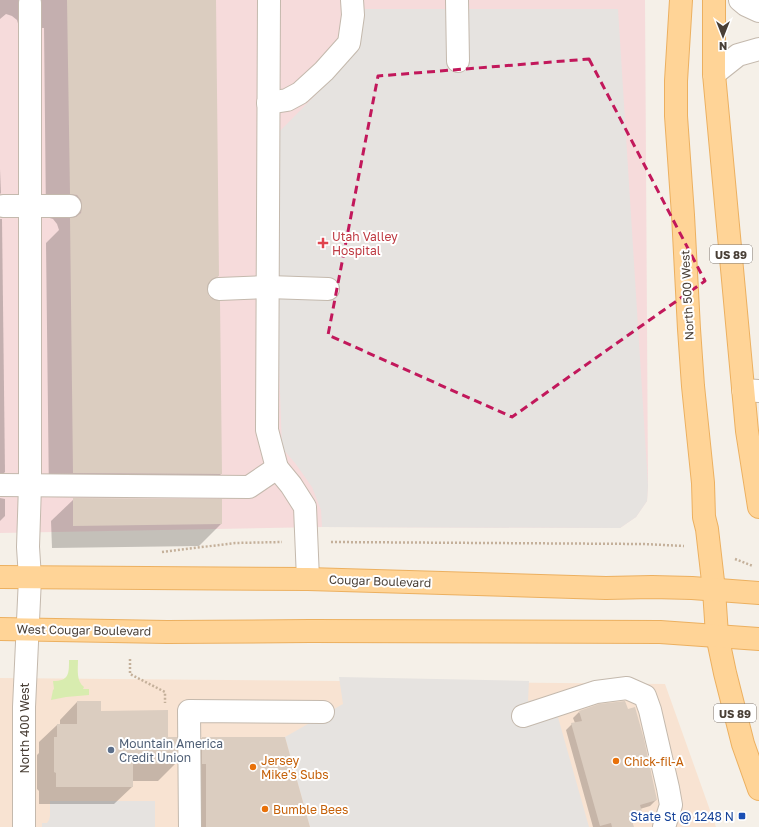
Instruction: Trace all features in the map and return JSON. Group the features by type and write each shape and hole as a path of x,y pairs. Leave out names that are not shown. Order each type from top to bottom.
{"main road":[{"name":"North 500 West","path":"680,0 676,81 676,116 689,329 703,483 704,517 714,590"},
{"name":"US 89","path":"714,0 714,74 751,390 759,507"},
{"name":"Cougar Boulevard","path":"0,577 308,579 606,588 692,588 759,593"},
{"name":"US 89","path":"714,590 717,635 725,674 743,744 759,789"},
{"name":"West Cougar Boulevard","path":"0,629 167,632 660,632 717,635"},
{"path":"717,635 759,639"}],"lane":[{"path":"269,0 267,430 277,468 291,485 305,507 308,579"},
{"path":"268,103 287,100 300,93 324,71 349,43 353,15 352,0"},
{"path":"457,0 458,61"},
{"path":"740,0 746,5 759,11"},
{"name":"North 400 West","path":"24,827 24,707 30,578 28,547 30,485 30,3"},
{"path":"714,74 738,55 759,49"},
{"path":"3,206 70,206"},
{"path":"219,289 268,287 328,289"},
{"path":"0,485 249,487 277,468"},
{"path":"523,716 596,692 627,688 645,696 650,710 671,805 664,827"},
{"path":"190,827 189,711 323,712"}],"path":[{"path":"159,552 234,543 644,544 690,546 735,559 759,569"},
{"path":"130,659 130,674 165,692 165,704"}],"highlighted area":[{"path":"589,59 705,281 512,417 328,335 378,76"}],"shaded area":[{"name":"Utah Valley Hospital","path":"0,0 645,0 648,485 647,501 636,517 620,528 322,527 0,533"},
{"path":"363,9 618,9 648,485 647,501 636,517 620,528 322,527 321,510 312,487 282,448 277,310 278,133 343,67 357,41"},
{"path":"339,677 529,681 528,701 552,696 589,827 310,827 285,737 343,704"},
{"path":"0,678 665,684 716,827 0,827"},
{"path":"50,801 155,801 155,827 42,827 42,823 47,823 49,820"}],"green space":[{"path":"69,660 78,660 80,682 84,687 83,689 89,689 89,695 51,700 54,689 53,681 62,680 67,676"}],"building":[{"path":"67,0 216,0 219,276 212,279 208,284 207,289 209,296 214,300 220,301 222,474 73,473 70,218 76,217 81,213 82,206 81,200 77,195 70,194"},
{"path":"73,498 222,499 222,524 73,526"},
{"name":"Mountain America Credit Union","path":"77,701 101,701 101,711 168,710 168,737 177,737 177,764 133,764 133,787 56,787 56,773 54,772 54,737 57,737 57,724 77,724"},
{"name":"Chick-fil-A","path":"625,701 628,709 635,707 644,739 657,800 640,805 643,815 631,818 634,827 612,827 611,823 600,826 571,723 582,721 579,711 599,704"},
{"path":"202,737 285,737 310,827 206,827 206,764 202,764"}],"place":[{"name":"Utah Valley Hospital","path":"323,243"},
{"name":"Mountain America Credit Union","path":"111,750"},
{"name":"Chick-fil-A","path":"616,761"},
{"name":"Jersey Mike's Subs","path":"253,767"},
{"name":"Bumble Bees","path":"265,809"},
{"name":"State St @ 1248 N","path":"742,816"}]}
